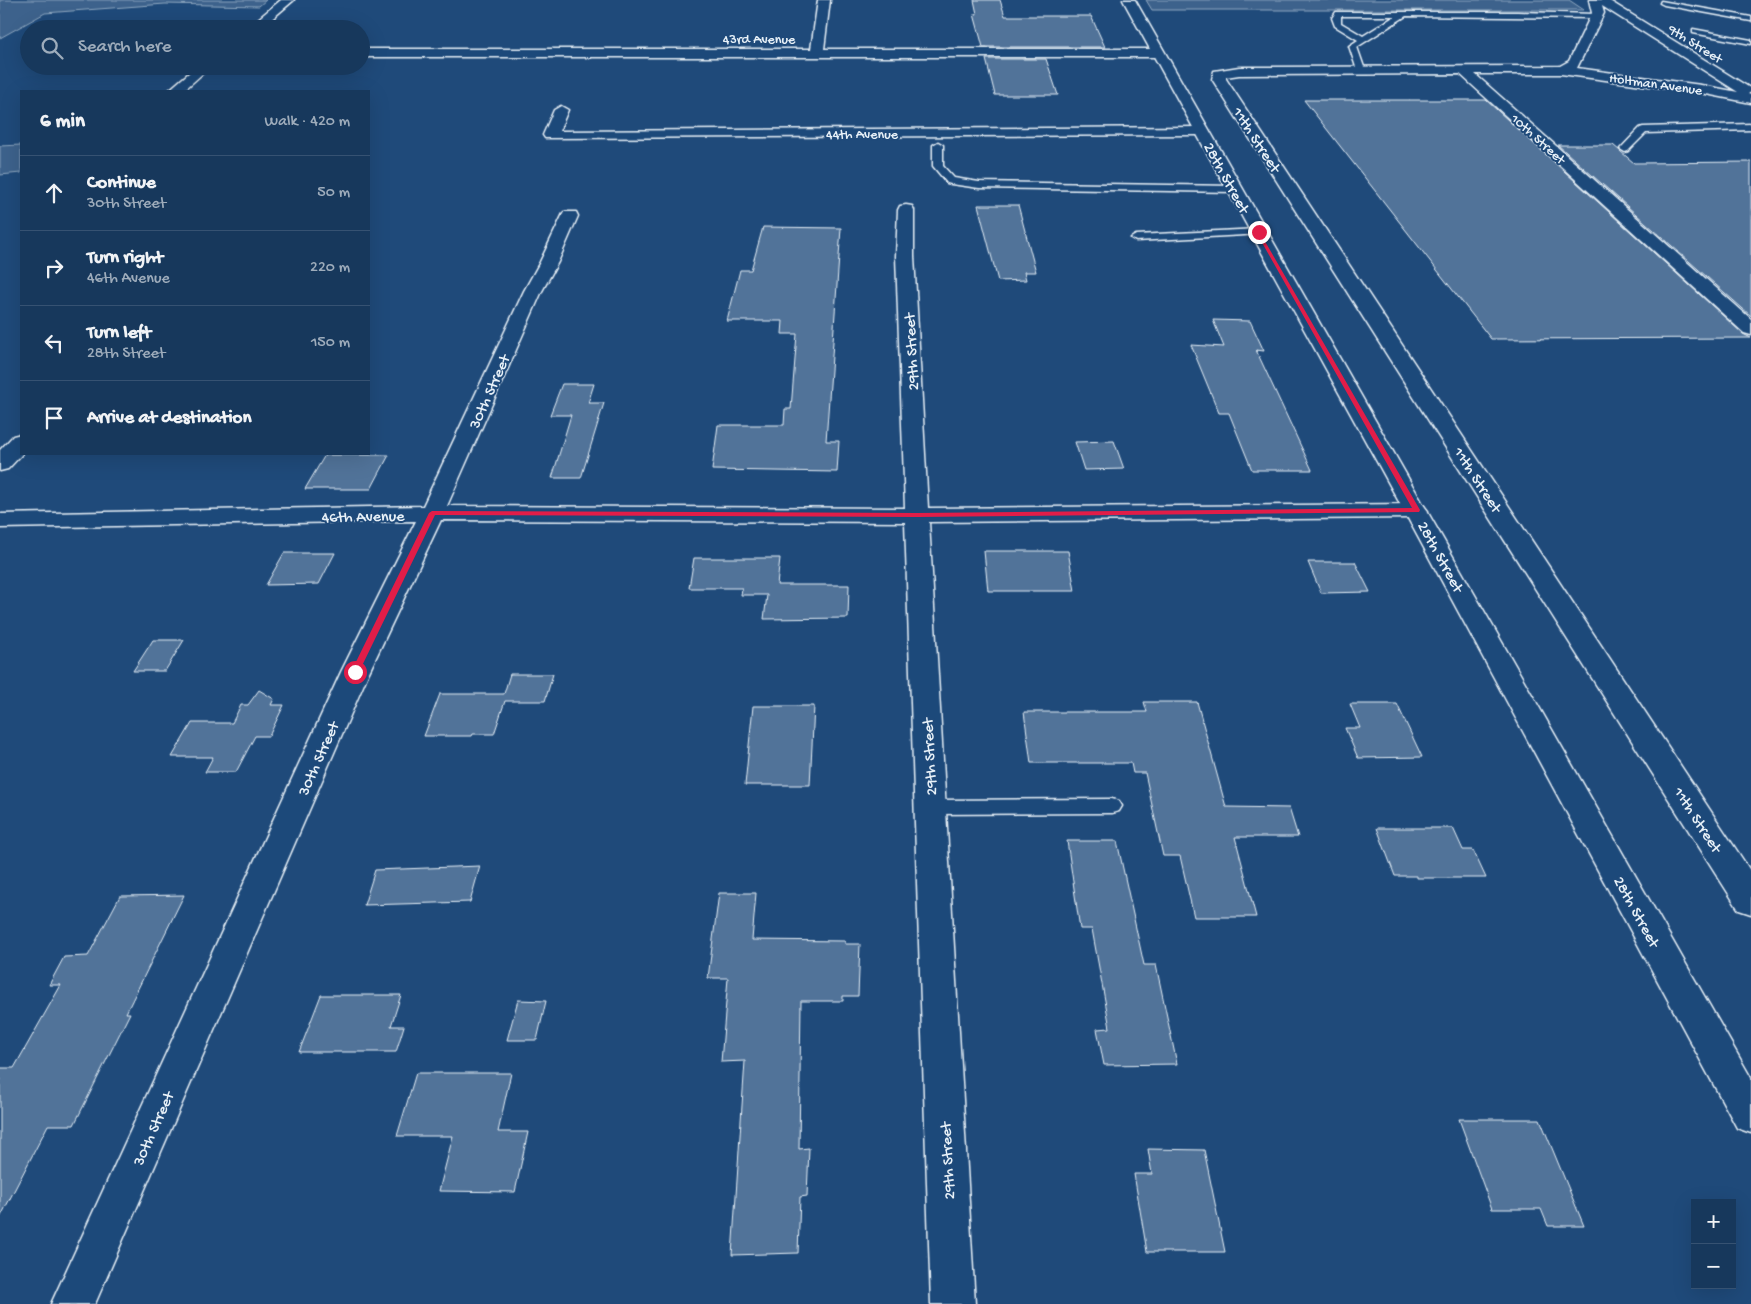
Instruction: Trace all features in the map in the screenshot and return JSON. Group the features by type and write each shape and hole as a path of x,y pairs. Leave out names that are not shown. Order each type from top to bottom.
{"street":[{"path":"263,20 288,0"},
{"path":"817,53 824,0"},
{"name":"28th Street","path":"1129,0 1416,510 1751,1115"},
{"path":"1361,70 1561,70 1571,67 1575,62 1598,14 1595,0"},
{"name":"9th Street","path":"1600,0 1751,95"},
{"name":"43rd Avenue","path":"370,53 1157,52"},
{"name":"11th Street","path":"1361,70 1239,71 1219,74 1219,79 1751,900"},
{"name":"10th Street","path":"1463,70 1751,329"},
{"name":"Holtman Avenue","path":"1561,70 1701,89 1751,100"},
{"path":"176,90 194,75"},
{"name":"44th Avenue","path":"561,110 550,135 1201,131"},
{"name":"29th Street","path":"906,210 905,256 952,1304"},
{"name":"30th Street","path":"73,1304 355,672 432,513 533,291 549,262 570,216"},
{"path":"0,464 20,443"},
{"name":"46th Avenue","path":"0,521 432,513 917,515 1416,510"}],"lane":[{"path":"1664,3 1751,19"},
{"path":"1362,39 1338,24 1336,18 1340,14 1596,16"},
{"path":"1361,70 1353,46 1404,14"},
{"path":"1696,31 1751,42"},
{"path":"1625,148 1643,130 1751,127"},
{"path":"938,145 938,166 951,181 979,185 1234,189"},
{"path":"1136,238 1259,232"},
{"path":"930,807 1112,806"}],"shaded area":[{"path":"0,0 266,0 259,6 165,4 45,13 32,20 20,20 20,27 0,38"},
{"path":"1146,0 1569,0 1584,10 1152,10"},
{"path":"20,145 20,173 0,175 0,146"}],"building":[{"path":"974,0 1000,0 1005,16 1091,16 1105,47 983,47 974,14 977,14"},
{"path":"986,59 1046,59 1058,95 995,95"},
{"path":"1304,100 1486,100 1743,334 1751,338 1491,339"},
{"path":"1558,145 1613,145 1634,163 1751,162 1751,316"},
{"path":"978,205 1018,205 1036,272 1024,272 1026,280 998,281"},
{"path":"763,227 841,228 826,441 839,441 837,472 712,470 718,425 784,425 785,409 791,409 797,334 782,334 783,321 727,321 740,270 751,270"},
{"path":"1213,320 1250,321 1264,351 1256,350 1312,470 1252,470 1229,413 1219,413 1191,345 1224,347"},
{"path":"562,384 594,384 588,403 604,403 581,478 552,478 571,415 550,415"},
{"path":"1114,441 1124,469 1084,470 1075,442"},
{"path":"325,455 389,455 371,489 305,489"},
{"path":"984,551 1068,551 1075,591 988,591"},
{"path":"284,553 335,553 319,584 266,585"},
{"path":"694,558 780,558 777,585 849,585 848,618 764,619 767,595 741,595 742,588 689,588"},
{"path":"1308,562 1355,562 1370,592 1321,593"},
{"path":"153,640 184,640 165,671 133,671"},
{"path":"510,674 553,674 545,701 505,701 494,734 424,736 440,694 504,694"},
{"path":"259,690 274,699 271,705 284,705 269,736 255,736 236,772 205,772 213,757 172,757 192,723 232,723 241,705 248,705"},
{"path":"1144,702 1197,702 1226,807 1289,808 1298,837 1235,837 1256,917 1194,917 1180,856 1163,856 1145,773 1133,773 1131,763 1031,763 1024,712 1147,712"},
{"path":"1350,704 1397,704 1422,757 1358,758 1345,728 1360,728"},
{"path":"753,706 814,706 810,785 745,785"},
{"path":"1377,828 1453,828 1463,850 1473,850 1486,878 1417,878 1417,876 1395,876"},
{"path":"1067,841 1117,841 1144,965 1156,965 1177,1064 1104,1065 1097,1029 1110,1028 1092,929 1080,929"},
{"path":"480,866 470,902 364,905 375,870"},
{"path":"719,893 756,893 752,940 845,941 845,944 860,944 858,996 843,996 843,1001 801,1001 799,1149 809,1148 807,1196 800,1197 798,1253 732,1255 745,1061 721,1062 728,978 708,978"},
{"path":"184,895 126,1013 130,1013 74,1125 48,1125 0,1218 0,1068 14,1068 61,985 49,985 64,957 88,956 120,896"},
{"path":"321,995 401,995 391,1026 404,1026 396,1052 299,1052"},
{"path":"518,1000 546,1001 537,1040 507,1040"},
{"path":"416,1073 511,1073 498,1132 528,1132 515,1192 439,1191 453,1136 397,1136"},
{"path":"1459,1119 1540,1119 1584,1226 1548,1226 1541,1209 1492,1209"},
{"path":"1148,1149 1204,1150 1225,1252 1147,1252 1134,1174 1152,1174"}],"route":[{"path":"355,672 432,513 917,515 1416,510 1259,232"}]}
